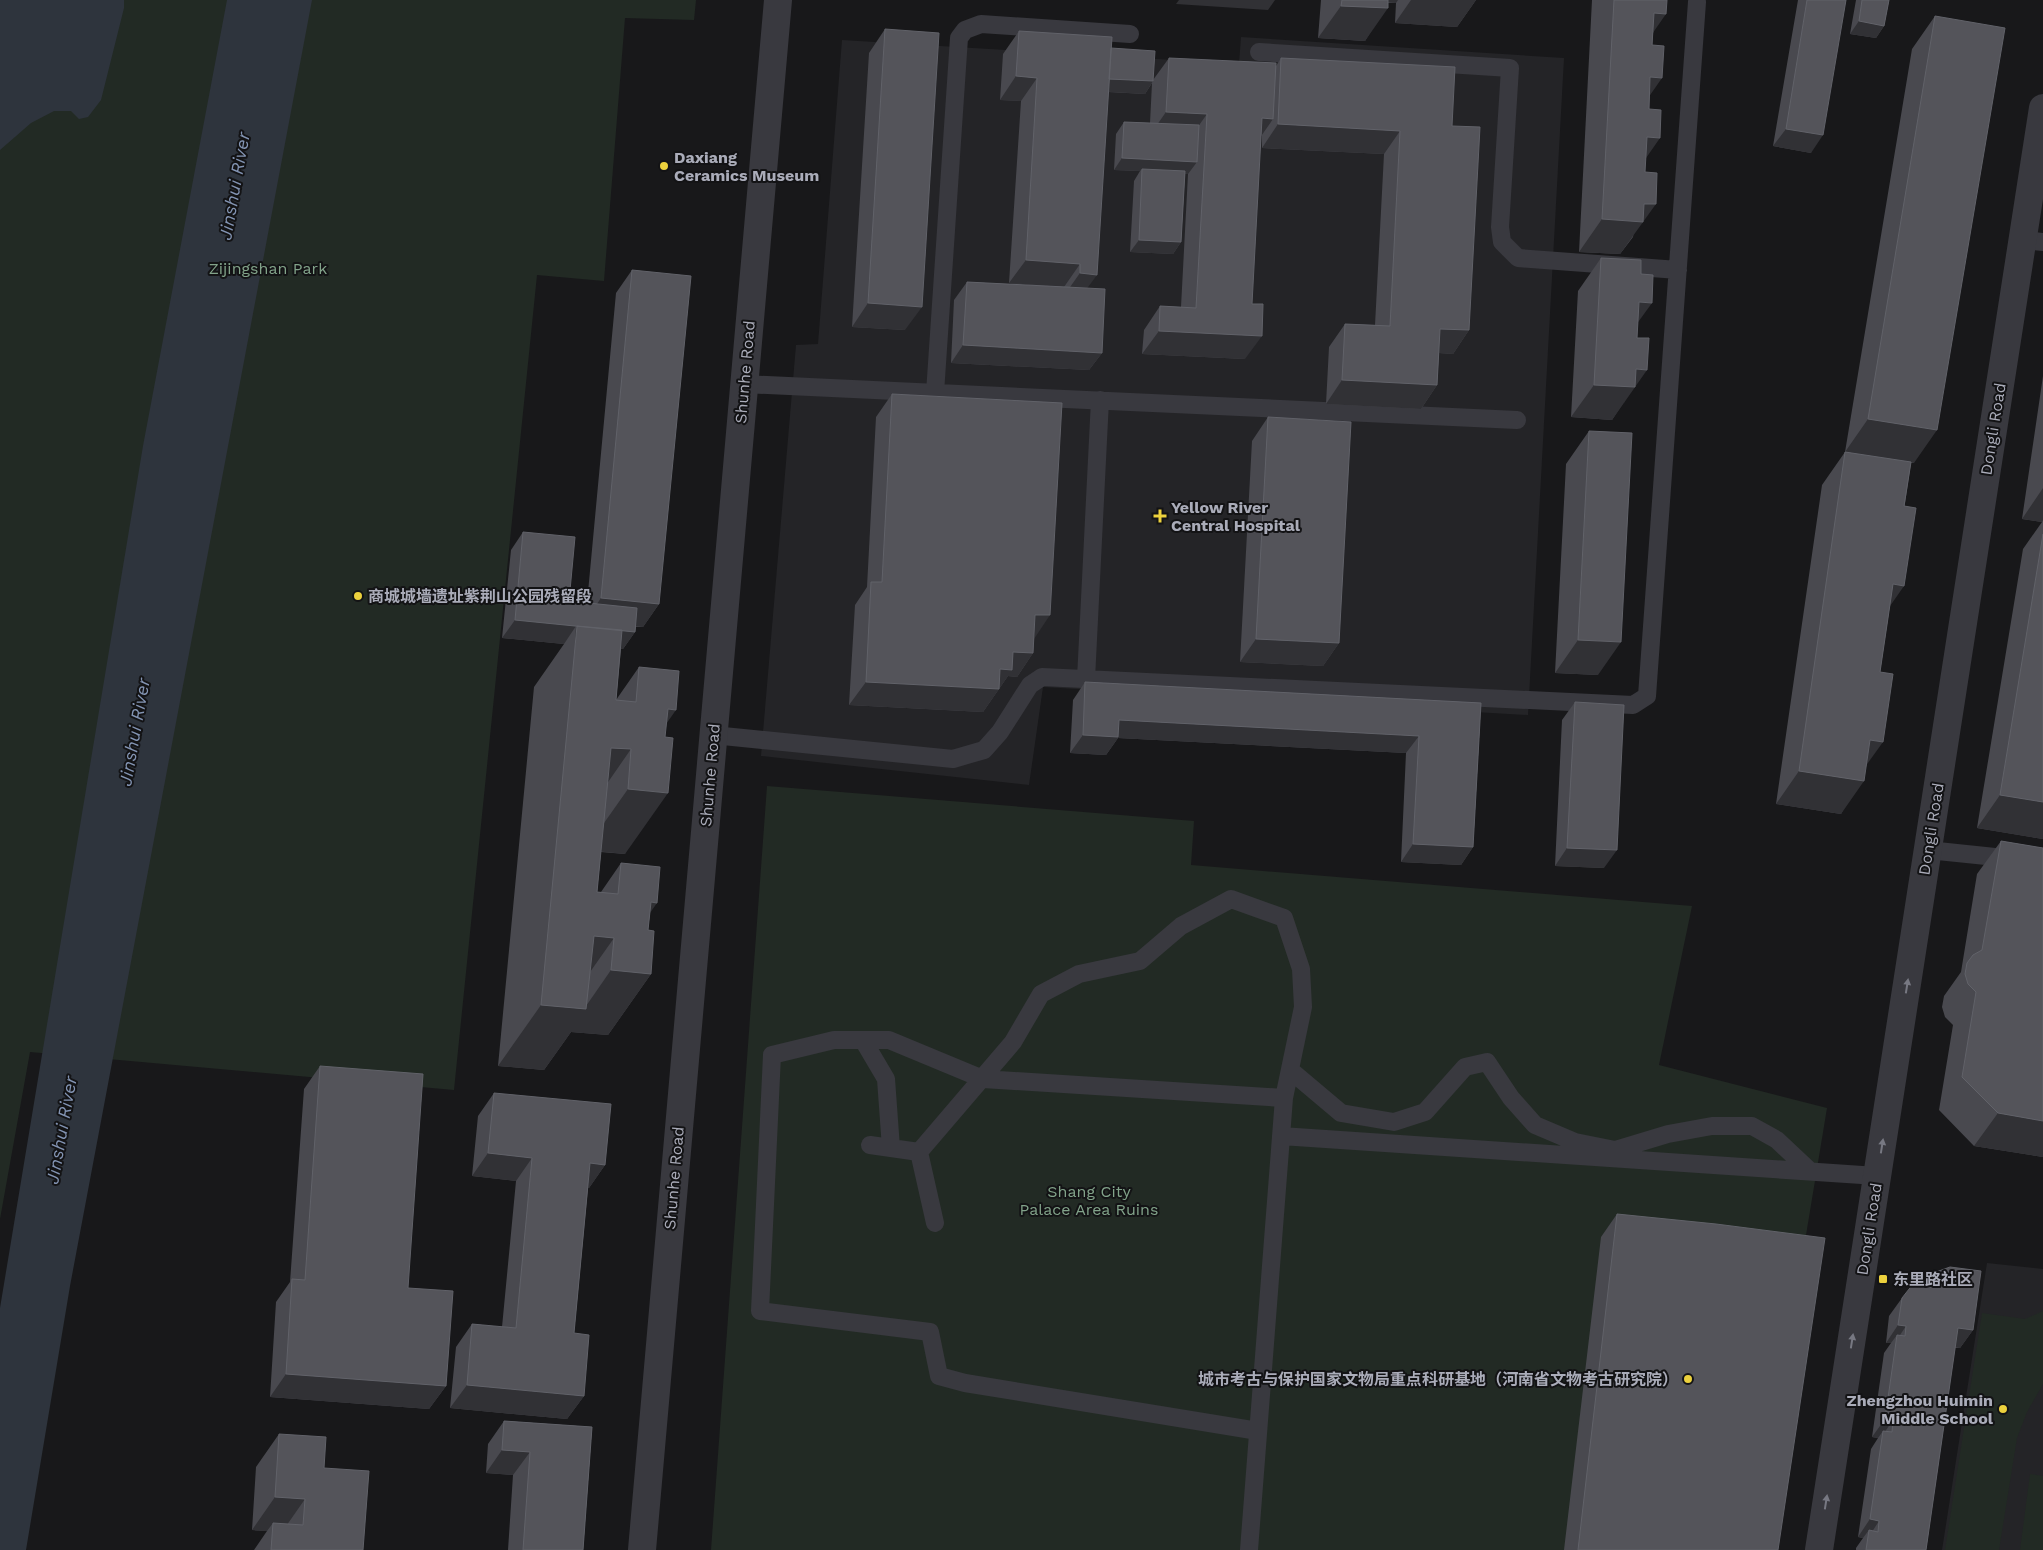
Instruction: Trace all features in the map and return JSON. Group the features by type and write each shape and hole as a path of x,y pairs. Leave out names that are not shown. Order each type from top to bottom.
{"street":[{"name":"Shunhe Road","path":"642,1550 778,0"},
{"name":"Dongli Road","path":"1819,1550 1928,850 2033,241 2043,108"}],"lane":[{"path":"713,735 953,759 984,750 1000,732 1030,685 1042,677 1633,705 1647,696 1697,2"},
{"path":"935,392 959,38 965,30 980,24 1130,34"},
{"path":"1259,52 1510,68 1500,227 1502,242 1518,258 1678,270"},
{"path":"744,384 1517,420"},
{"path":"1086,680 1100,400"},
{"path":"1928,850 2043,862"},
{"path":"919,1152 1013,1042 1041,994 1079,974 1140,961 1181,926 1231,899 1284,918 1301,969 1303,1006 1284,1098 1249,1550"},
{"path":"1258,1431 964,1383 939,1376 930,1332 760,1311 772,1055 834,1040 889,1040 983,1079 1284,1098"},
{"path":"864,1040 886,1079 890,1148"},
{"path":"1290,1070 1341,1113 1394,1122 1425,1112 1465,1067 1487,1062 1511,1098 1535,1125 1575,1142 1615,1150 1668,1134 1712,1126 1752,1126 1777,1140 1810,1171"},
{"path":"1281,1136 1877,1176"},
{"path":"870,1145 919,1152"},
{"path":"919,1152 935,1223"}],"shaded area":[{"name":"Yellow River Central Hospital","path":"1241,37 1564,58 1528,715 1043,687 1029,785 761,756 796,345 818,344 842,40 1239,64"},
{"name":"Zhengzhou Huimin Middle School","path":"1987,1263 2043,1269 2043,1550 1942,1550"}],"green space":[{"name":"Zijingshan Park","path":"0,0 696,0 694,20 625,18 604,281 537,275 454,1090 30,1052 0,1219"},
{"name":"Shang City Palace Area Ruins","path":"767,786 1194,821 1191,865 1692,906 1659,1065 1827,1108 1754,1550 711,1550"},
{"name":"Zhengzhou Huimin Middle School","path":"2043,1311 2043,1384 2027,1412 2017,1438 1999,1550 1945,1550 1982,1313 2025,1319"},
{"path":"2030,1474 2043,1476 2043,1550 2020,1550"}],"water":[{"path":"0,0 124,0 124,8 101,100 88,117 79,119 71,111 54,111 31,123 0,150"},
{"name":"Jinshui River","path":"227,0 312,0 70,1286 26,1550 0,1550 0,1308 143,446"}],"building":[{"path":"1342,0 1388,0 1388,8 1341,6"},
{"path":"1614,0 1667,0 1666,14 1654,13 1652,45 1664,46 1662,78 1650,77 1649,109 1661,110 1660,138 1647,137 1645,172 1657,173 1656,204 1644,204 1643,222 1602,219"},
{"path":"1807,0 1846,0 1823,135 1786,129"},
{"path":"1862,0 1889,0 1884,26 1859,21"},
{"path":"1935,16 2005,28 1937,430 1868,419"},
{"path":"885,29 939,33 922,307 868,303"},
{"path":"1019,31 1112,37 1097,275 1080,273 1080,264 1026,260 1037,78 1016,76"},
{"path":"1111,48 1155,51 1153,81 1109,79"},
{"path":"1169,58 1276,63 1273,119 1262,118 1252,304 1263,304 1262,336 1159,331 1160,306 1196,308 1207,114 1166,112"},
{"path":"1281,58 1455,67 1452,126 1480,127 1469,330 1440,329 1437,385 1342,380 1345,324 1390,326 1400,131 1278,124"},
{"path":"1124,122 1199,125 1197,162 1122,158"},
{"path":"1142,169 1185,171 1181,242 1139,240"},
{"path":"1601,258 1641,260 1641,274 1653,275 1652,303 1639,302 1637,338 1649,338 1647,370 1636,369 1635,387 1594,385"},
{"path":"632,270 691,276 659,604 601,598"},
{"path":"967,282 1105,289 1102,353 963,345"},
{"path":"892,394 1062,403 1050,615 1035,615 1033,653 1013,652 1012,670 1000,669 999,689 866,682 871,582 882,582"},
{"path":"1268,417 1351,422 1339,643 1256,639"},
{"path":"1589,431 1632,433 1621,642 1578,640"},
{"path":"1845,452 1911,462 1904,506 1916,508 1904,586 1893,584 1880,672 1893,674 1883,742 1870,740 1864,781 1799,771"},
{"path":"523,532 575,537 569,601 637,608 635,632 515,620"},
{"path":"2043,534 2043,802 2000,795"},
{"path":"577,626 622,630 616,700 636,702 639,667 679,671 676,710 668,709 665,737 673,738 668,793 628,789 631,749 611,748 597,892 618,894 621,863 660,867 657,903 651,902 648,930 654,931 651,974 611,970 614,938 594,936 586,1009 541,1005"},
{"path":"1085,682 1481,703 1473,847 1413,844 1419,736 1119,720 1118,737 1083,735"},
{"path":"1575,702 1624,705 1617,850 1567,848"},
{"path":"2001,841 2043,848 2043,1121 1998,1113 1962,1077 1976,992 1968,984 1965,974 1967,963 1973,955 1982,950"},
{"path":"320,1066 423,1074 408,1288 453,1291 446,1386 286,1374 292,1279 305,1280"},
{"path":"494,1093 611,1104 605,1165 590,1163 574,1333 589,1335 584,1396 467,1385 472,1324 516,1328 532,1158 488,1153"},
{"name":"城市考古与保护国家文物局重点科研基地（河南省文物考古研究院）","path":"1617,1214 1825,1238 1778,1550 1578,1550"},
{"path":"1950,1267 1981,1271 1973,1330 1958,1328 1926,1550 1866,1550 1869,1530 1878,1532 1879,1521 1870,1519 1883,1431 1892,1432 1893,1420 1885,1419 1897,1335 1905,1336 1906,1326 1898,1325 1902,1298 1913,1284 1925,1276"},
{"path":"504,1421 592,1427 583,1550 523,1550 530,1452 502,1450"},
{"path":"279,1434 326,1437 324,1468 369,1471 363,1550 271,1550 273,1523 303,1525 305,1499 275,1497"}],"place":[{"name":"Daxiang Ceramics Museum","path":"664,166"},
{"name":"Yellow River Central Hospital","path":"1160,516"},
{"name":"商城城墙遗址紫荆山公园残留段","path":"358,596"},
{"name":"东里路社区","path":"1883,1279"},
{"name":"城市考古与保护国家文物局重点科研基地（河南省文物考古研究院）","path":"1688,1379"},
{"name":"Zhengzhou Huimin Middle School","path":"2003,1409"}]}
